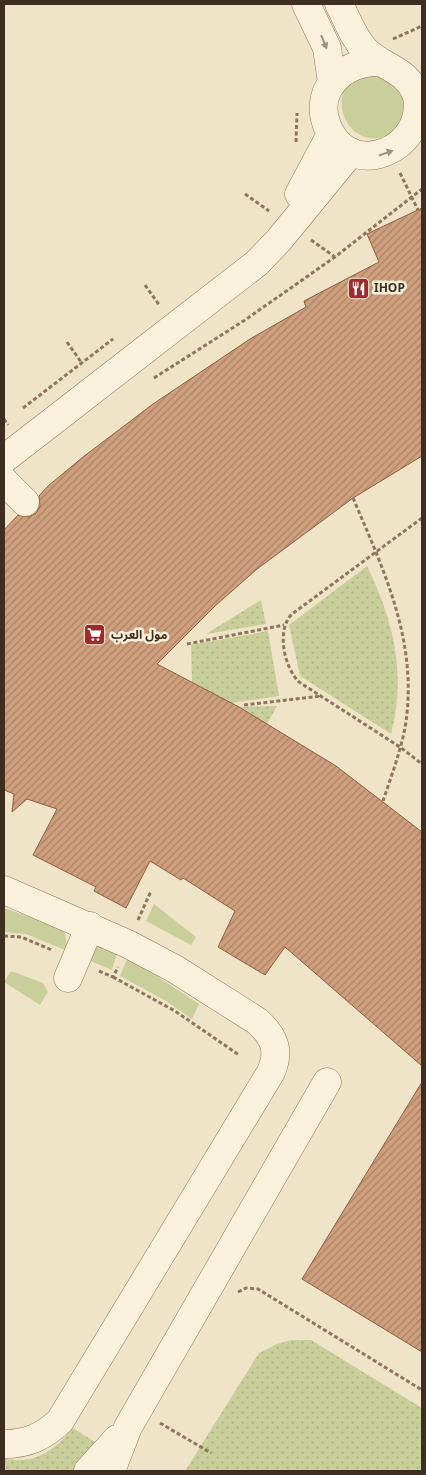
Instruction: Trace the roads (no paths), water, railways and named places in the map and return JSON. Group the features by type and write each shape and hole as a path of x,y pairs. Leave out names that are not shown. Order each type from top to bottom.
{"street":[{"path":"306,4 327,48 332,82"},
{"path":"339,4 358,41 385,51 392,66 403,74 411,84 417,97 416,124 410,136 390,153 364,156 351,152 339,144 330,134 324,108 326,94 332,82 341,72 352,65 365,62 385,51"},
{"path":"4,441 89,374 224,276 244,258 281,219 296,198 311,175 330,134"},
{"path":"4,459 256,263 279,240 351,152"},
{"path":"4,481 26,502"},
{"path":"4,870 4,888 90,926 175,969 257,1021 268,1031 276,1044 276,1059 271,1072 60,1421 48,1432 34,1439 19,1444 4,1444"},
{"path":"68,978 90,926"},
{"path":"111,1471 128,1427 327,1082"},
{"path":"88,1471 128,1427"}],"place":[{"name":"IHOP","path":"358,288"},
{"name":"مول العرب","path":"95,635"}]}
